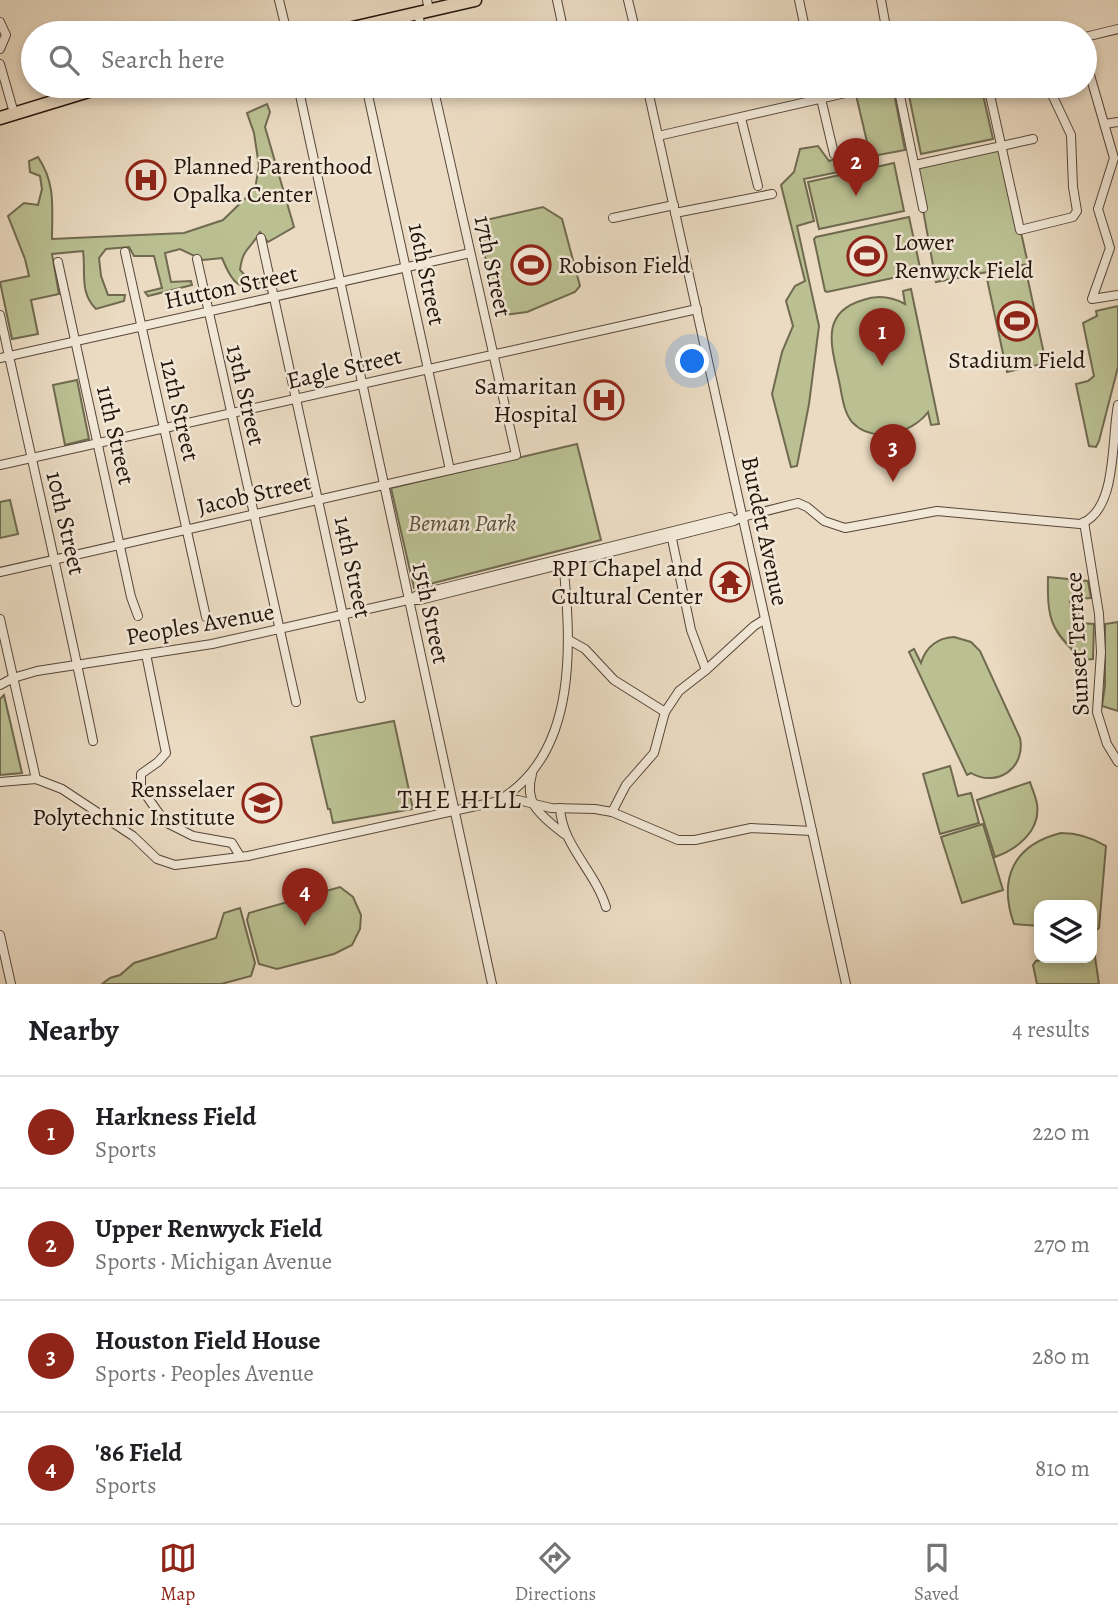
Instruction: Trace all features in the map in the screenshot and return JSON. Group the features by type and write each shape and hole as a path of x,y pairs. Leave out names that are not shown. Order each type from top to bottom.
{"highway":[{"path":"385,21 425,8 475,0"},
{"path":"0,118 65,98"}],"street":[{"path":"279,0 283,21"},
{"path":"556,0 561,21"},
{"path":"628,0 633,21"},
{"path":"799,0 803,21"},
{"path":"881,0 885,21"},
{"path":"0,22 6,36 0,48"},
{"path":"1097,34 1118,29"},
{"path":"0,64 14,113"},
{"name":"15th Street","path":"301,98 492,984"},
{"name":"16th Street","path":"369,98 450,470"},
{"name":"17th Street","path":"436,98 516,455"},
{"name":"Burdett Avenue","path":"650,98 846,984"},
{"path":"658,136 825,98"},
{"path":"901,98 923,208"},
{"path":"991,98 1020,230 1076,214 1078,207 1073,187 1071,135 1054,98"},
{"path":"1097,98 1114,158 1098,209 1110,248 1092,299 1118,295"},
{"path":"821,99 834,154"},
{"path":"741,118 758,186"},
{"path":"1105,124 1118,122"},
{"path":"915,165 1033,139"},
{"path":"613,219 772,194"},
{"name":"14th Street","path":"261,238 361,698"},
{"name":"12th Street","path":"125,252 206,617"},
{"name":"Hutton Street","path":"4,357 471,253"},
{"name":"13th Street","path":"197,260 296,702"},
{"name":"11th Street","path":"58,262 131,597 138,616"},
{"name":"Eagle Street","path":"0,465 696,309"},
{"name":"10th Street","path":"0,315 4,357 56,558 93,741"},
{"path":"1084,522 1098,512 1107,496 1118,405"},
{"name":"Jacob Street","path":"0,572 516,455"},
{"name":"Peoples Avenue","path":"0,685 37,671 279,630 408,600 420,600 733,516 743,517 798,503 807,506 824,521 845,528 930,512 1076,524 1084,522"},
{"name":"Sunset Terrace","path":"1084,522 1099,614 1101,652 1097,712 1107,744 1118,762"},
{"path":"671,534 691,630 706,670"},
{"path":"499,801 532,774 550,743 560,711 569,640 563,561"},
{"path":"0,619 36,779"},
{"path":"612,812 626,785 654,753 665,712 678,691 706,670 754,625 765,619"},
{"path":"569,640 579,644 614,680 665,712"},
{"path":"146,654 166,753 141,774 140,783 146,797 159,816 171,826 200,838 232,843 237,847 240,856"},
{"path":"532,774 529,796 533,804 566,836"},
{"path":"0,782 36,779 62,789 133,836 163,862 175,864 240,856 499,801 518,800 560,808 612,812 668,837 685,840 751,828 812,831"},
{"path":"560,808 566,836 601,891 606,906"},
{"path":"0,935 11,984"}],"green space":[{"path":"857,98 895,98 905,150 878,155 878,164 804,179 814,221 797,226 819,326 809,404 797,466 791,467 772,394 782,352 793,326 786,301 795,286 805,281 781,185 794,172 800,149 818,146 829,161 845,156 858,144 868,146"},
{"path":"909,98 984,98 993,139 921,154"},
{"path":"267,104 270,112 265,127 294,227 268,242 260,232 245,253 240,270 251,282 264,282 267,290 238,284 222,258 203,260 180,249 165,253 171,282 191,281 192,285 148,296 145,292 162,288 154,256 134,256 129,247 106,249 99,258 101,276 108,295 125,295 124,301 96,309 85,289 83,251 52,254 59,294 31,300 38,334 12,339 0,282 29,276 8,216 24,203 38,205 42,189 40,176 30,172 29,161 38,157 48,177 52,196 52,239 184,233 223,220 255,189 259,166 254,133 247,113"},
{"path":"1002,146 1028,264 936,282 915,165"},
{"path":"894,163 904,211 819,229 808,182"},
{"name":"Robison Field","path":"543,207 562,219 580,286 575,292 527,312 504,315 498,310 482,244 486,220"},
{"name":"Lower Renwyck Field","path":"909,217 921,272 825,291 814,239 816,237"},
{"name":"Stadium Field","path":"1026,271 1046,363 1007,372 987,279"},
{"path":"911,289 939,424 931,425 928,412 921,420 902,431 870,433 852,422 845,408 832,344 834,322 849,306 868,298 884,298 905,304 903,291"},
{"path":"1118,306 1118,367 1099,441 1096,447 1089,446 1076,384 1088,381 1094,376 1083,323 1097,316 1096,311"},
{"path":"77,380 89,439 65,445 53,385"},
{"name":"Beman Park","path":"577,444 601,540 414,588 391,488"},
{"path":"10,500 18,534 0,538 0,502"},
{"path":"1048,577 1088,581 1091,598 1070,599 1070,606 1083,606 1084,610 1078,611 1079,623 1094,624 1093,659 1083,660 1064,641 1053,624"},
{"path":"1118,622 1118,711 1102,706 1105,685 1105,624"},
{"path":"954,637 971,642 980,651 1020,738 1019,758 1008,772 1000,776 990,778 971,773 967,775 909,652 914,649 921,663 933,644"},
{"path":"4,695 22,773 0,775 0,699"},
{"path":"394,721 413,809 333,823 311,737"},
{"path":"950,766 958,796 971,793 979,823 940,834 923,774"},
{"path":"1030,782 1037,804 1035,823 1019,844 995,857 977,800"},
{"path":"983,824 1003,890 962,903 941,837"},
{"path":"1061,833 1073,834 1106,846 1097,929 1097,900 1034,900 1034,926 1014,924 1009,908 1009,879 1021,855 1045,839"},
{"path":"340,887 353,897 361,915 360,929 352,945 334,954 277,969 259,964 247,920 249,913"},
{"path":"240,908 255,963 251,976 221,984 102,984 120,975 134,963 216,938 224,913"},
{"path":"1096,963 1099,984 1037,984 1033,965"}],"place":[{"name":"Planned Parenthood Opalka Center","path":"146,180"},
{"name":"Upper Renwyck Field","path":"856,196"},
{"name":"Lower Renwyck Field","path":"867,256"},
{"name":"Robison Field","path":"531,265"},
{"name":"Stadium Field","path":"1017,321"},
{"name":"Harkness Field","path":"882,366"},
{"name":"Samaritan Hospital","path":"604,400"},
{"name":"Houston Field House","path":"893,482"},
{"name":"RPI Chapel and Cultural Center","path":"730,582"},
{"name":"Rensselaer Polytechnic Institute","path":"262,803"},
{"name":"'86 Field","path":"305,926"}],"district":[{"name":"THE HILL","path":"460,799"}]}
